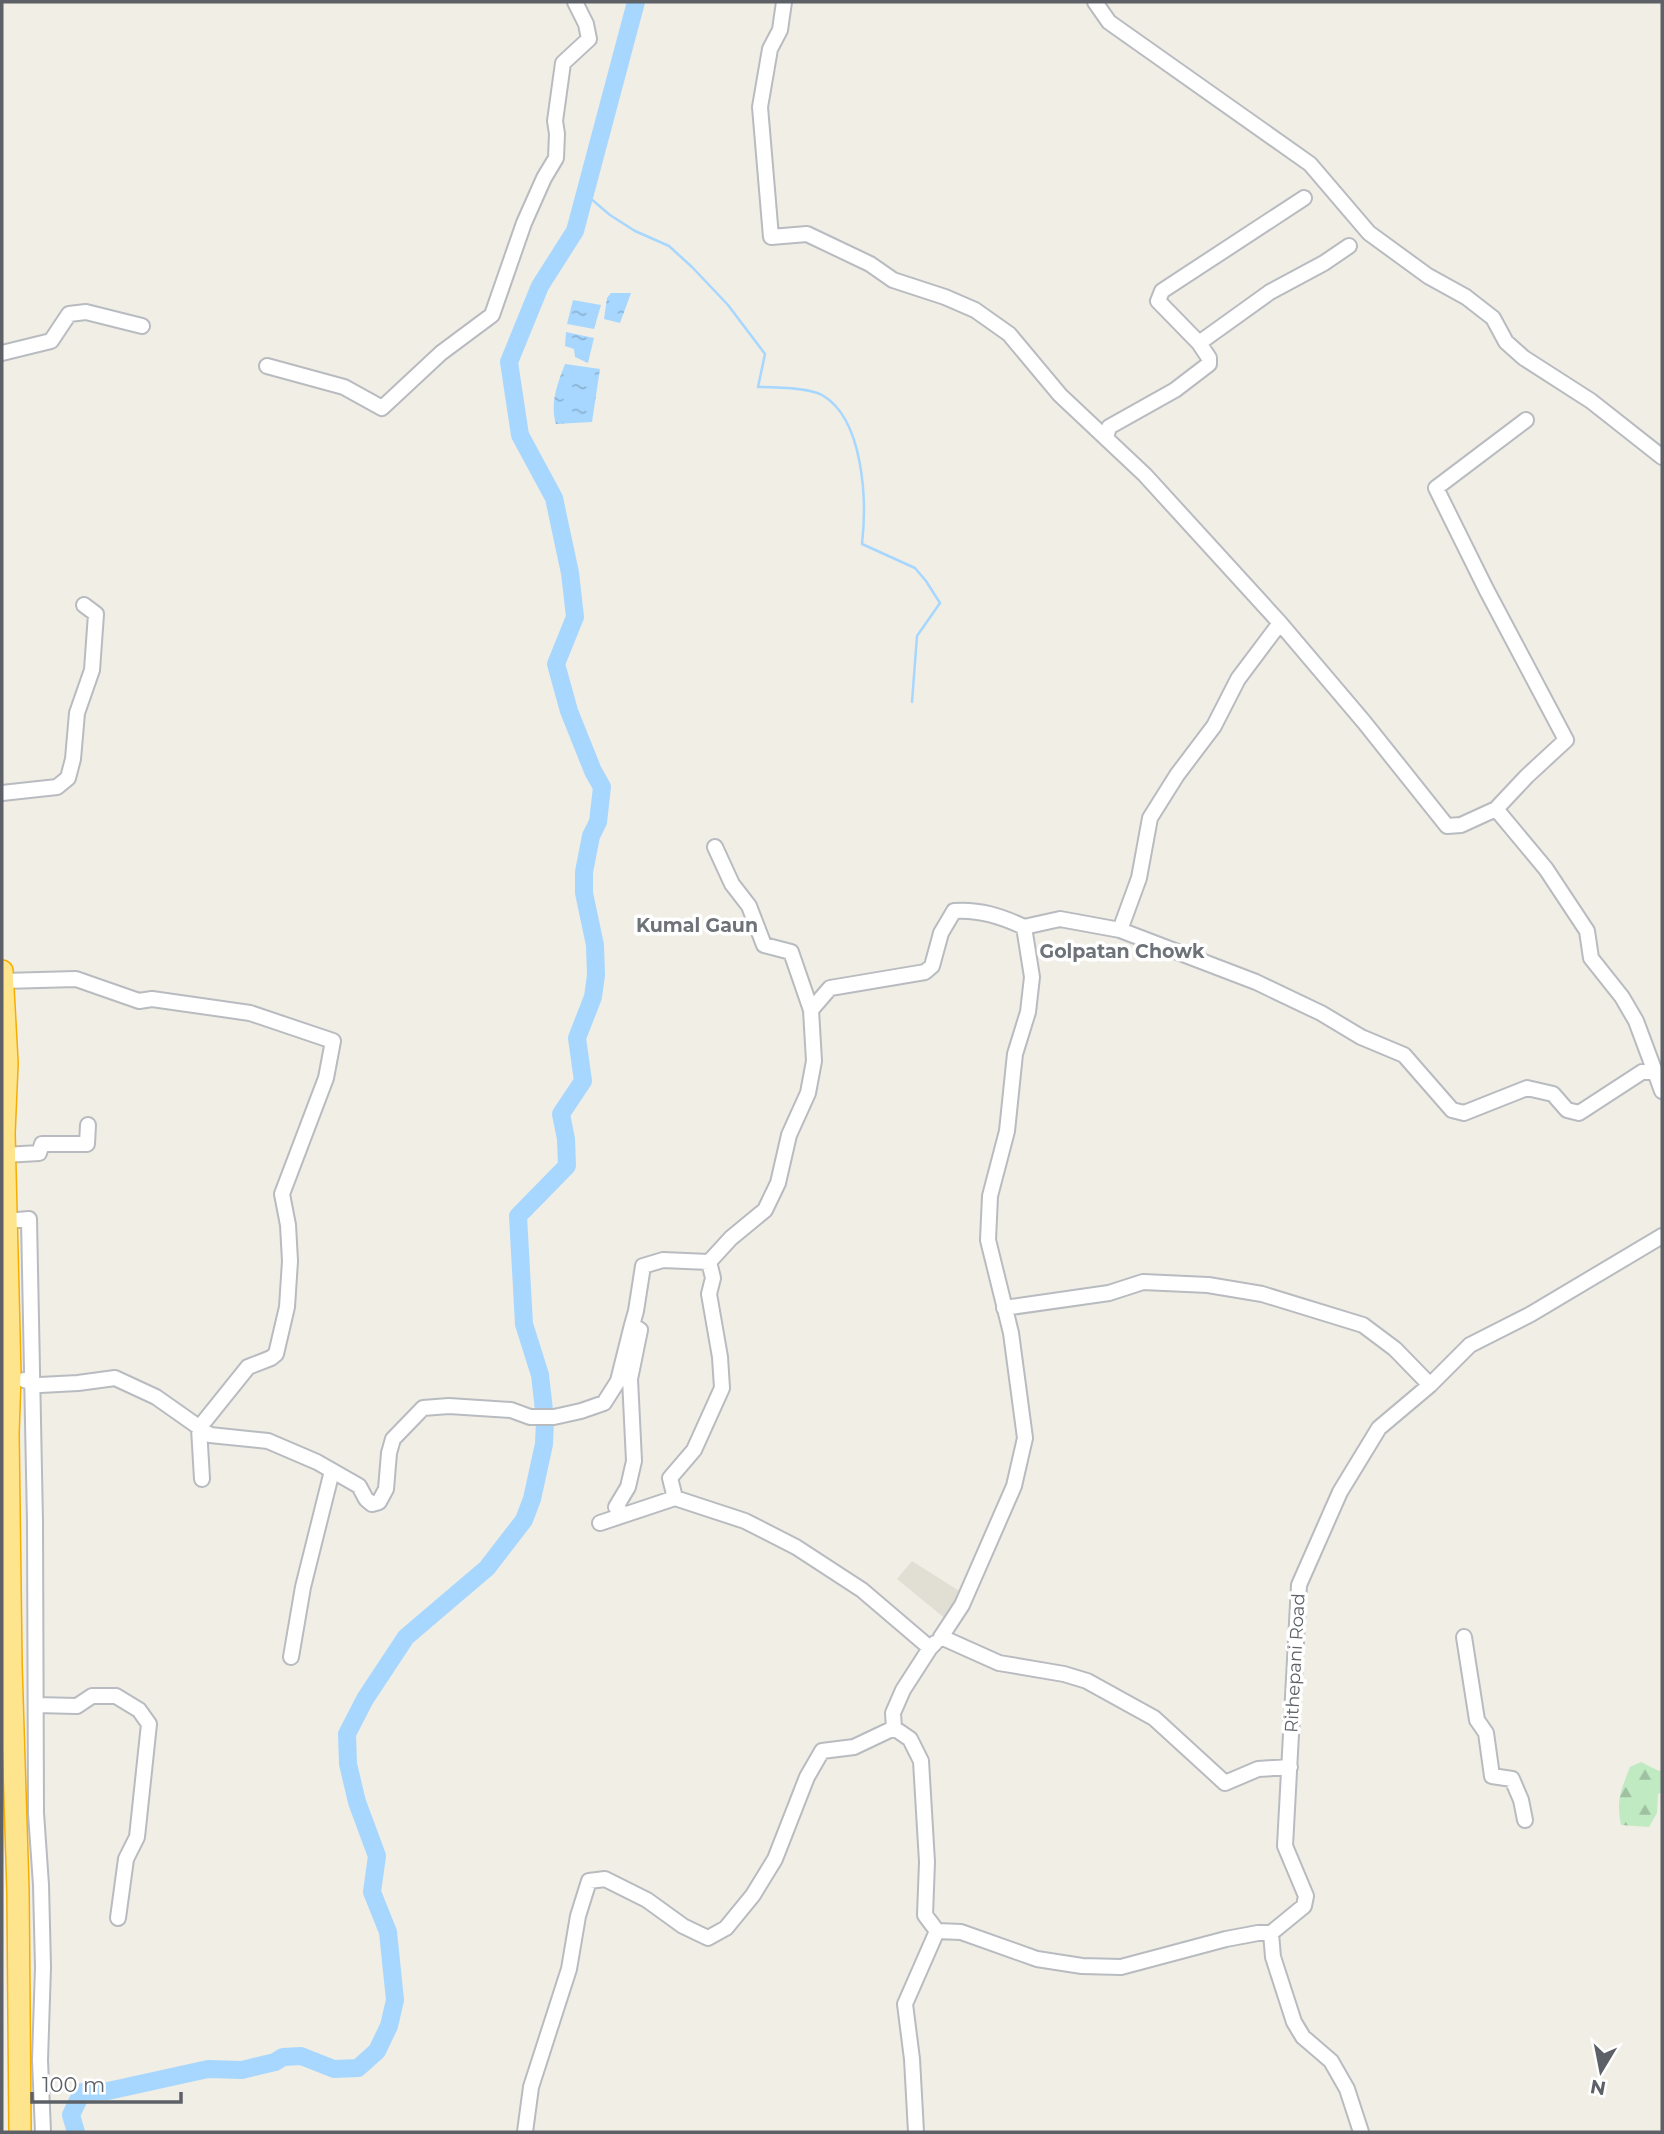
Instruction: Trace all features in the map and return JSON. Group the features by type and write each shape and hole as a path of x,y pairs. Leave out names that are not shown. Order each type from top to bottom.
{"highway":[{"path":"2,976 7,1063 5,1155 10,1375 6,1666 10,1891 20,2132"}],"street":[{"path":"267,366 344,387 382,408 441,353 492,315 524,223 556,158 555,121 563,63 589,39 586,24 575,2"},
{"path":"784,2 780,30 771,49 760,107 771,237 807,234 870,264 893,280 945,296 975,310 1009,334 1060,395 1145,475 1279,623 1447,826 1461,825 1496,809 1566,740 1436,488 1526,420"},
{"path":"1096,2 1109,22 1310,164 1369,233 1428,276 1466,297 1493,318 1506,342 1524,358 1591,401 1662,457"},
{"path":"1106,438 1109,427 1175,390 1209,364 1209,358 1199,343 1158,301 1162,292 1304,198"},
{"path":"1199,343 1270,292 1349,246"},
{"path":"2,353 51,341 69,314 86,312 142,326"},
{"path":"2,793 57,787 68,778 74,759 77,713 92,670 96,614 84,604"},
{"path":"1120,930 1139,878 1150,818 1177,775 1214,726 1238,680 1279,623"},
{"path":"1496,809 1546,869 1587,931 1591,958 1622,997 1636,1021 1662,1091"},
{"path":"10,1375 40,1385 115,1378 156,1396 210,1435 268,1441 317,1462 359,1486 372,1504 379,1502 386,1489 388,1453 393,1439 424,1408 449,1406 511,1410 530,1417 554,1417 604,1403 618,1381 636,1311 643,1266 663,1260 709,1262 731,1238 765,1210 778,1183 789,1135 808,1093 814,1060 811,1010 791,952 764,945 749,905 732,884 715,847"},
{"path":"811,1010 830,988 925,972 932,966 941,933 954,911 974,910 1024,927 1060,919 1120,930 1256,982 1321,1013 1361,1037 1404,1055 1452,1110 1464,1113 1527,1088 1553,1094 1567,1111 1579,1112 1642,1072 1655,1072"},
{"path":"894,1728 893,1713 898,1702 930,1648 941,1637 962,1605 1014,1486 1025,1438 1011,1334 988,1240 990,1196 1007,1131 1015,1054 1028,1012 1032,977 1024,927"},
{"path":"2,976 76,979 139,1001 152,999 250,1013 333,1041 326,1078 282,1194 288,1225 290,1261 286,1307 276,1354 248,1367 199,1428 202,1479"},
{"path":"5,1155 39,1153 42,1144 87,1144 88,1125"},
{"path":"6,1221 29,1219 36,1813 41,1885 40,2060 43,2132"},
{"name":"Rithepani Road","path":"1271,1933 1304,1906 1306,1896 1285,1846 1298,1585 1340,1492 1379,1427 1430,1385 1470,1345 1531,1314 1662,1236"},
{"path":"675,1497 670,1478 694,1450 722,1388 720,1357 709,1294 713,1278 709,1262"},
{"path":"1004,1308 1110,1293 1143,1282 1208,1285 1262,1294 1363,1325 1395,1349 1430,1385"},
{"path":"624,1515 616,1507 628,1486 634,1461 630,1379 640,1330 632,1325"},
{"path":"291,1657 303,1587 332,1471"},
{"path":"600,1523 675,1497 744,1521 796,1547 862,1590 930,1648"},
{"path":"941,1637 999,1663 1087,1681 1154,1718 1225,1783 1258,1769 1290,1767"},
{"path":"1464,1637 1477,1720 1486,1733 1492,1776 1513,1779 1525,1820"},
{"path":"36,1705 77,1706 92,1696 117,1696 139,1710 149,1724 137,1837 126,1859 118,1918"},
{"path":"894,1728 910,1739 921,1761 928,1863 925,1915 937,1931"},
{"path":"525,2132 531,2087 569,1969 578,1916 589,1881 605,1879 647,1899 683,1926 708,1938 726,1928 753,1895 775,1859 807,1777 822,1751 854,1747 894,1728"},
{"path":"937,1931 961,1932 1037,1959 1082,1966 1121,1967 1226,1939 1271,1933 1273,1957 1294,2022 1303,2037 1331,2061 1347,2089 1361,2132"},
{"path":"916,2132 912,2059 905,2004 937,1931"}],"shaded area":[{"path":"912,1561 964,1594 947,1620 897,1579"}],"green space":[{"path":"1641,1762 1662,1770 1662,1792 1658,1794 1657,1813 1649,1827 1621,1825 1619,1802 1622,1789 1630,1767"}],"water":[{"path":"611,293 631,293 620,323 604,319 607,298"},
{"path":"573,300 601,305 594,329 567,324"},
{"path":"566,332 594,338 588,363 575,357 574,349 565,346"},
{"path":"565,364 600,369 592,422 556,424 554,401"}],"waterway":[{"path":"76,2132 71,2115 82,2092 108,2091 208,2069 242,2070 275,2062 283,2057 301,2056 334,2069 358,2068 377,2051 389,2026 395,2000 388,1932 372,1892 377,1856 357,1802 348,1764 347,1734 365,1699 406,1637 487,1568 524,1520 532,1499 544,1444 545,1419 540,1375 524,1324 518,1216 567,1166 566,1139 561,1114 583,1081 577,1038 593,997 596,975 595,945 584,893 584,872 591,836 598,822 602,787 569,711 556,664 575,617 570,573 554,498 520,435 509,362 540,286 575,231 636,2"},
{"path":"590,170 590,198 635,231 669,246 728,305 765,354 758,387 791,388 822,395 836,407 847,422 860,462 863,484 862,544 915,568 940,603 917,636 912,702"}],"district":[{"name":"Kumal Gaun","path":"697,925"},
{"name":"Golpatan Chowk","path":"1122,951"}]}
